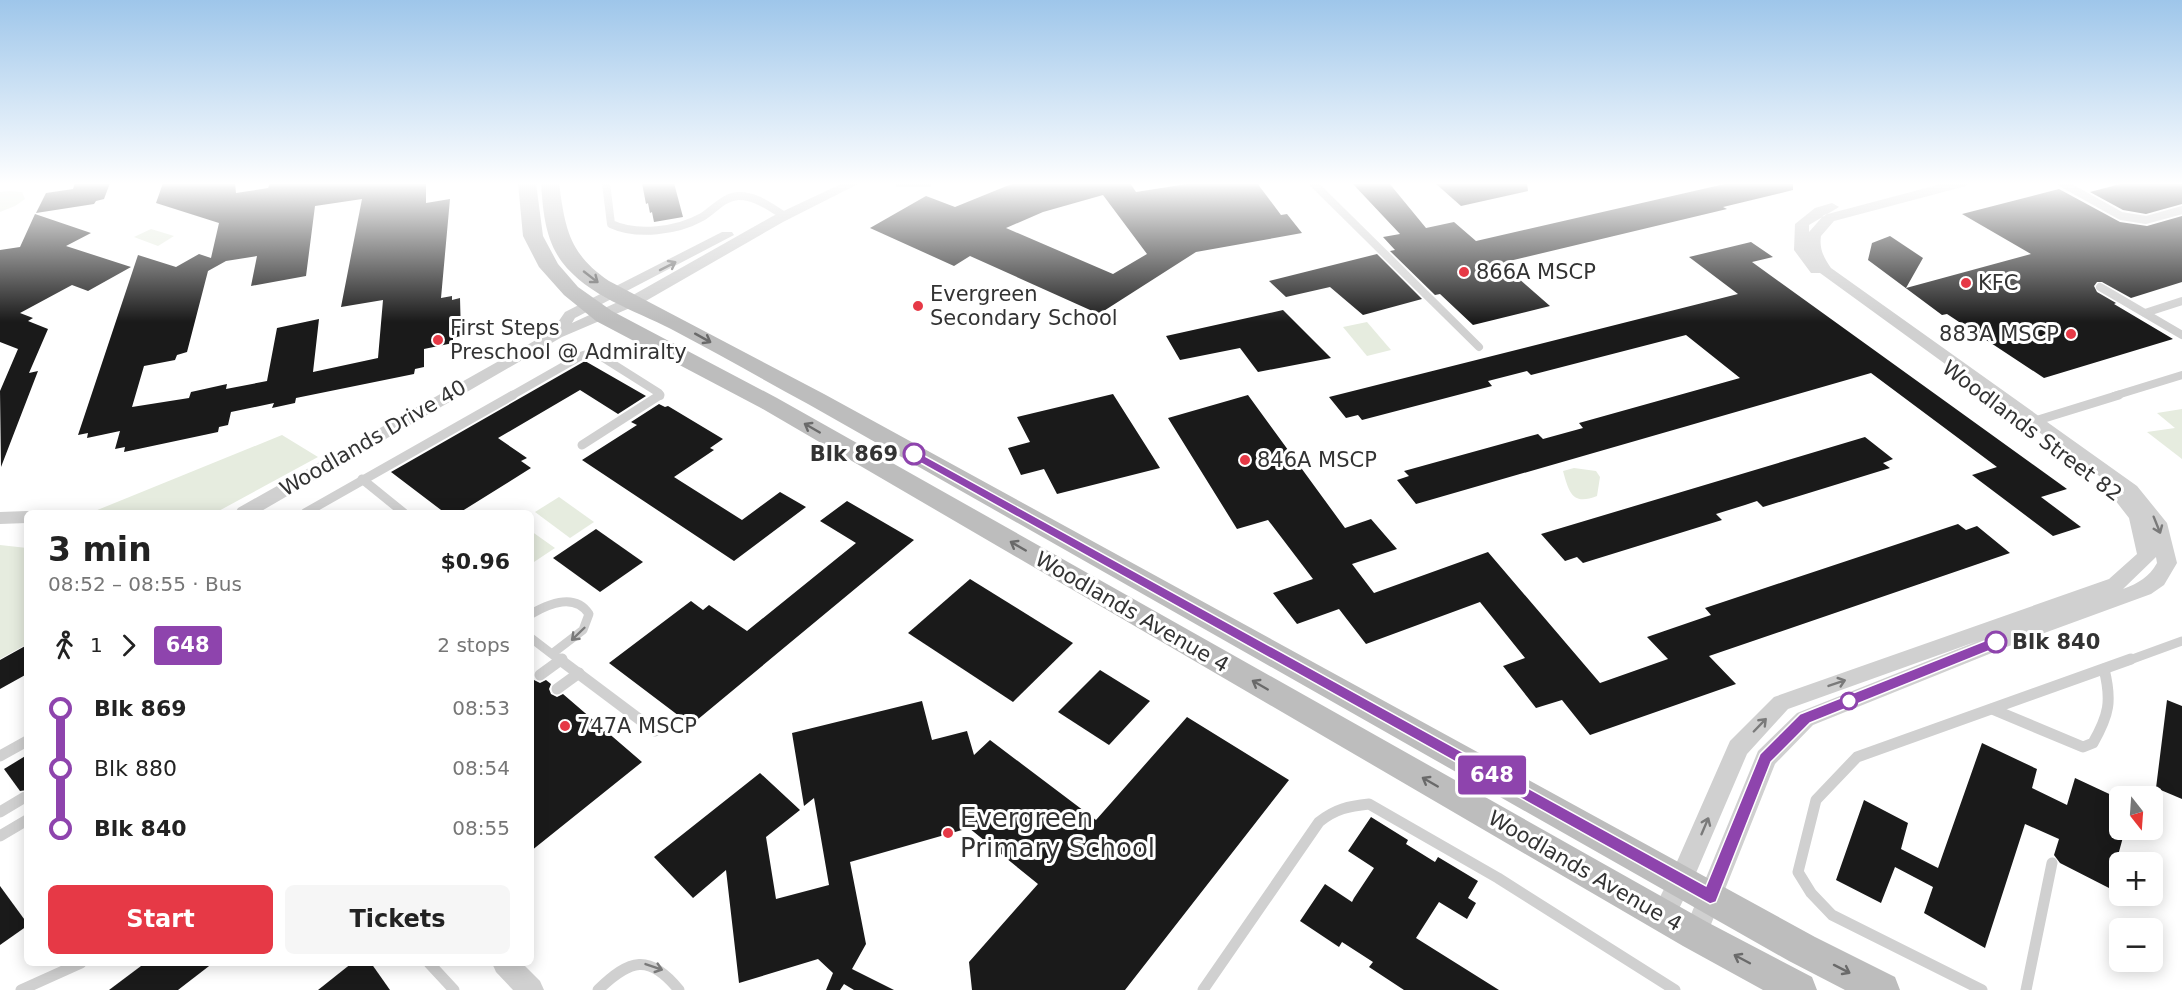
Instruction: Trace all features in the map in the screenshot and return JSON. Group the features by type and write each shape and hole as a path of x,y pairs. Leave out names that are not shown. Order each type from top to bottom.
{"main road":[{"name":"Woodlands Avenue 4","path":"532,229 533,236 549,267 571,291 597,310 769,403 1695,934 1799,990"},
{"name":"Woodlands Avenue 4","path":"556,229 569,257 594,281 816,399 1802,949 1882,990"}],"street":[{"name":"Woodlands Drive 40","path":"249,510 597,310 750,229"},
{"name":"Woodlands Street 82","path":"1663,915 1696,888 1766,758 1805,718 2002,640 2136,593 2157,580 2167,563 2158,523 2131,490 1818,273 1801,250 1802,229"},
{"name":"Woodlands Street 82","path":"1817,229 1813,233 1815,255 1826,271 1941,358"},
{"name":"Woodlands Street 82","path":"1695,934 1696,888 1738,748 1782,703 2116,584 2147,555 2138,516 2127,503 2115,490 2030,422"},
{"path":"0,518 24,517"},
{"path":"508,966 531,990"}],"lane":[{"path":"620,229 631,232 652,229"},
{"path":"1360,229 1479,347"},
{"path":"2100,286 2182,334"},
{"path":"2145,313 2182,301"},
{"path":"310,510 583,355 594,352 659,393 660,396 582,445"},
{"name":"Woodlands Street 82","path":"2030,422 2182,375"},
{"path":"362,479 400,510"},
{"path":"534,612 546,606 566,601 578,602 586,608 589,614 583,630 540,675"},
{"path":"534,640 655,730"},
{"path":"1982,990 1832,915 1811,893 1798,872 1816,800 1857,757 2182,641"},
{"path":"1992,709 2084,747 2093,743 2111,706 2111,693 2104,669"},
{"path":"557,689 579,673"},
{"path":"0,756 24,743"},
{"path":"0,812 24,798"},
{"path":"1203,990 1319,822 1331,812 1349,806 1369,804 1498,878 1676,990"},
{"path":"0,836 24,822"},
{"path":"2026,990 2052,862"},
{"path":"598,990 616,972 628,964 646,963 663,970 679,990"},
{"path":"21,990 74,966"},
{"path":"432,966 454,990"}],"shaded area":[{"path":"151,229 174,236 158,246 134,237"},
{"path":"1367,322 1391,350 1367,356 1343,327"},
{"path":"2182,409 2182,459 2147,432 2175,428 2157,413"},
{"path":"282,435 318,457 221,510 97,510"},
{"path":"1574,468 1596,471 1600,477 1597,496 1582,499 1573,495 1563,471"},
{"path":"559,497 594,522 570,538 535,512"},
{"path":"534,533 555,548 534,562"},
{"path":"0,545 24,548 24,646 0,659"}],"building":[{"path":"28,229 80,229 91,233 66,246 131,267 88,291 72,285 20,313 33,318 28,321 48,329 29,373 38,371 1,467 0,391 18,349 0,342 0,250 20,247"},
{"path":"218,229 312,229 306,276 251,286 257,256 226,261 208,271 187,352 177,355 175,360 144,366 132,407 189,398 191,392 227,384 226,389 267,381 277,328 319,319 313,372 378,358 383,300 341,307 356,229 447,229 441,298 452,296 452,300 460,298 461,336 453,338 453,343 424,349 424,367 415,369 414,374 296,398 295,403 272,408 274,403 231,412 228,425 219,427 218,432 124,452 125,447 115,449 120,431 87,438 88,433 78,435 138,255 176,267 199,254 211,258"},
{"path":"873,229 1009,229 1113,274 1147,254 1129,229 1299,229 1302,233 1196,252 1099,314 970,256 954,266"},
{"name":"866A MSCP","path":"1395,229 1462,229 1476,241 1527,229 1642,229 1501,263 1550,306 1473,325 1440,294 1435,295 1390,251 1395,250 1383,237 1400,234"},
{"path":"1988,229 2182,229 2182,282 2131,298 2102,282 2097,282 2094,286 2097,292 2116,303 2114,304 2173,339 2044,378 1947,314 1942,315 1868,260 1872,243 1890,236 1923,258 1906,288 2031,254"},
{"path":"1751,242 1773,257 1752,262 2067,489 2041,497 2081,527 2053,536 1972,475 1997,467 1871,373 1416,504 1397,480 1409,476 1404,471 1538,434 1543,439 1583,428 1579,423 1740,378 1686,335 1531,375 1527,371 1488,381 1492,386 1362,420 1358,415 1346,418 1329,397 1738,294 1689,257"},
{"path":"1377,254 1422,299 1363,315 1330,287 1286,297 1269,281"},
{"path":"1283,310 1331,358 1258,372 1240,348 1180,360 1166,336"},
{"path":"585,361 646,396 618,414 580,390 498,438 527,458 521,461 531,468 464,510 441,510 391,472"},
{"path":"1113,394 1160,468 1057,494 1044,469 1021,475 1008,448 1030,442 1017,417"},
{"path":"1248,395 1345,528 1371,519 1397,549 1352,564 1374,593 1488,552 1600,683 1668,659 1647,637 1711,615 1705,608 1958,524 1966,530 1977,526 2010,553 1709,656 1736,684 1590,735 1562,700 1536,708 1503,666 1525,658 1480,602 1366,644 1339,609 1297,624 1273,593 1313,579 1268,520 1237,529 1168,418"},
{"path":"659,404 668,406 723,439 710,448 714,450 674,477 742,520 780,492 806,507 734,561 582,460 637,425 631,422"},
{"path":"1865,437 1893,459 1883,463 1890,468 1763,507 1757,501 1716,514 1722,520 1583,563 1577,557 1565,561 1541,534"},
{"path":"847,501 914,540 691,725 609,663 691,601 703,610 709,605 747,631 856,543 820,521"},
{"path":"596,529 643,562 600,592 553,558"},
{"path":"970,579 1073,643 1013,702 908,633"},
{"path":"24,647 24,676 0,689 0,660"},
{"path":"1100,670 1150,701 1109,745 1058,712"},
{"name":"747A MSCP","path":"534,680 540,683 546,680 551,684 549,689 551,694 557,697 563,694 642,762 534,849"},
{"path":"2167,700 2182,706 2182,799 2163,791 2163,786 2156,786"},
{"path":"922,701 932,740 967,731 974,755 990,740 1096,820 1187,717 1289,780 1125,990 972,990 969,962 1038,884 969,828 850,862 866,944 852,969 894,990 854,990 844,984 840,990 826,990 833,973 818,959 739,983 726,870 693,898 654,857 760,773 800,810 766,837 776,899 829,885 814,798 804,806 792,733"},
{"path":"1982,743 2037,769 2032,788 2067,805 2075,778 2109,794 2109,840 2122,840 2119,852 2109,852 2109,888 2060,863 2054,855 2059,839 2025,824 1985,948 1924,913 1933,887 1895,867 1881,903 1836,880 1864,800 1908,823 1901,849 1938,868"},
{"path":"24,757 24,790 20,791 4,769"},
{"path":"1371,817 1408,840 1406,844 1435,862 1438,857 1478,881 1468,898 1476,903 1467,919 1439,902 1416,938 1499,990 1404,990 1369,967 1373,962 1342,942 1339,947 1300,921 1325,884 1352,902 1374,868 1348,851"},
{"path":"0,886 24,919 24,928 0,945"},
{"path":"141,966 209,966 178,990 109,990"},
{"path":"348,966 373,966 390,990 318,990"}],"bus line":[{"name":"648","path":"914,454 1710,897 1766,758 1805,718 1996,642"}],"place":[{"name":"866A MSCP","path":"1464,272"},
{"name":"KFC","path":"1966,283"},
{"name":"Evergreen Secondary School","path":"918,306"},
{"name":"883A MSCP","path":"2071,334"},
{"name":"First Steps Preschool @ Admiralty","path":"438,340"},
{"name":"Blk 869","path":"914,454"},
{"name":"846A MSCP","path":"1245,460"},
{"name":"Blk 840","path":"1996,642"},
{"name":"747A MSCP","path":"565,726"},
{"name":"Evergreen Primary School","path":"948,833"}]}
